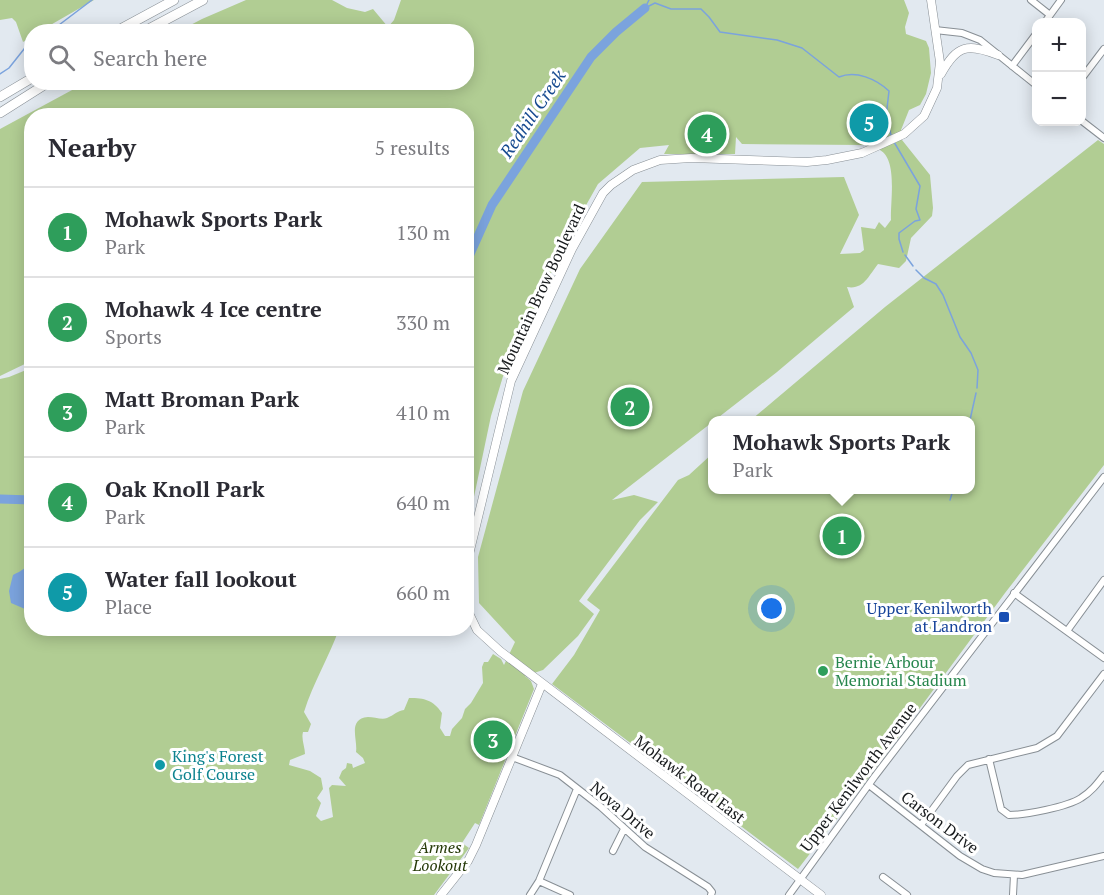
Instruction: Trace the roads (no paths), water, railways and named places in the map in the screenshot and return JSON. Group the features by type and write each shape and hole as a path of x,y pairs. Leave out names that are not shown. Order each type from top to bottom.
{"highway":[{"path":"130,24 174,0"},
{"path":"158,24 203,0"},
{"path":"0,97 24,83"},
{"path":"0,113 36,90"}],"main road":[{"name":"Mountain Brow Boulevard","path":"474,533 503,411 517,364 583,227 594,207 611,185 633,170 660,160 690,158 807,162 842,158 875,148 914,127 931,104 939,78 940,62 931,0"},
{"path":"939,78 950,58 961,50 978,49 998,55"},
{"path":"441,895 471,855 542,684 500,651 477,630 474,624"},
{"name":"Mohawk Road East","path":"542,684 822,895"}],"street":[{"path":"1031,0 1050,15"},
{"path":"1048,18 1061,0"},
{"path":"935,30 970,35 1032,82"},
{"path":"1012,66 1032,39"},
{"path":"1086,73 1104,49"},
{"path":"1086,124 1104,138"},
{"name":"Upper Kenilworth Avenue","path":"789,895 1014,592 1104,477"},
{"path":"1067,631 1104,580"},
{"path":"1014,592 1104,658"},
{"path":"921,825 963,769 971,764 1037,748 1057,736 1104,674"},
{"name":"Nova Drive","path":"512,757 560,775 601,807 645,847 708,887 712,894"},
{"path":"989,759 1001,809 1012,816 1076,801 1091,790 1104,775"},
{"name":"Carson Drive","path":"869,785 971,863 994,873 1014,875 1043,872 1104,856"},
{"path":"530,895 539,881 577,789"},
{"path":"613,851 624,829"},
{"path":"1014,875 1014,895"},
{"path":"882,877 907,895"},
{"path":"539,881 570,895"}],"water":[{"path":"24,569 24,609 11,603 9,591 13,575"}],"waterway":[{"path":"60,24 92,0"},
{"name":"Redhill Creek","path":"645,8 649,0"},
{"path":"645,8 655,3 671,9 701,9 720,32 777,40 802,48 839,77 859,75 872,79 889,91 886,117 891,135"},
{"name":"Redhill Creek","path":"474,245 492,205 591,57 645,8"},
{"path":"0,74 9,68 24,49"},
{"path":"894,142 920,186 916,209 920,220 899,233 903,252"},
{"path":"905,255 913,266"},
{"path":"916,270 924,278 936,284 943,295 960,337 971,353 978,370 977,388"},
{"path":"971,416 976,393"},
{"path":"950,500 952,494"},
{"name":"Redhill Creek","path":"0,499 24,500"}],"place":[{"name":"Water fall lookout","path":"869,123"},
{"name":"Oak Knoll Park","path":"707,134"},
{"name":"Mohawk 4 Ice centre","path":"630,407"},
{"name":"Mohawk Sports Park","path":"842,536"},
{"name":"Upper Kenilworth at Landron","path":"1004,617"},
{"name":"Bernie Arbour Memorial Stadium","path":"823,671"},
{"name":"Matt Broman Park","path":"493,740"},
{"name":"King's Forest Golf Course","path":"160,765"}],"park label":[{"name":"Armes Lookout","path":"440,856"}]}
